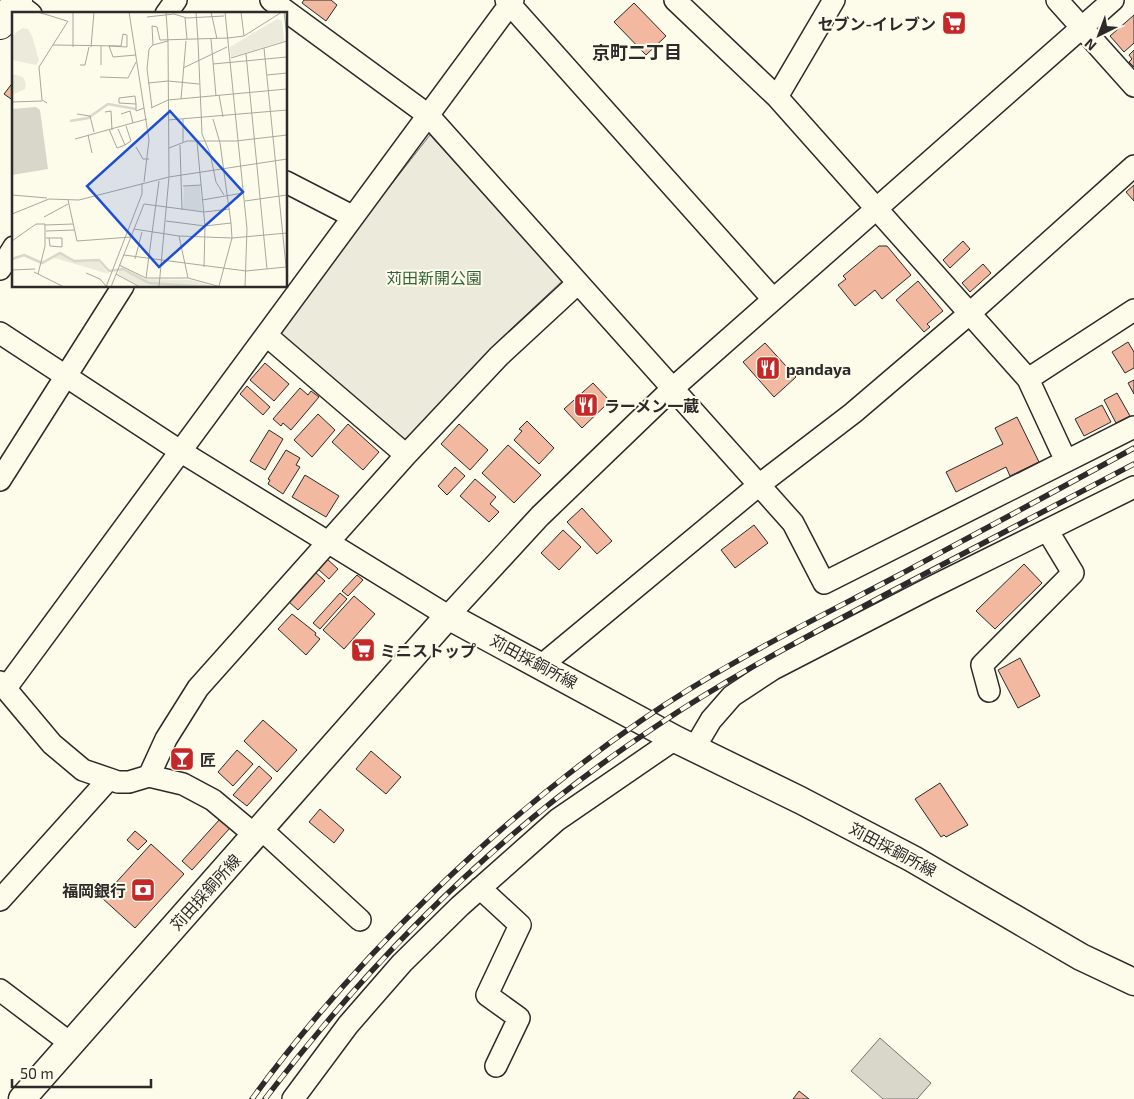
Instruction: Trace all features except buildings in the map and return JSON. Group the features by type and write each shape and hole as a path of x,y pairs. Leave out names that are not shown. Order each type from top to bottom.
{"highway":[{"path":"0,25 12,12"}],"main road":[{"name":"苅田採銅所線","path":"22,1099 448,616 685,743 913,859 1081,957 1134,982"}],"street":[{"path":"167,12 176,0"},
{"path":"271,0 287,12"},
{"path":"675,0 777,97 1028,380 1066,462"},
{"path":"777,97 834,0"},
{"path":"1057,0 1134,86"},
{"path":"0,333 68,375 180,451 448,616 540,516 672,389 1113,0"},
{"path":"360,920 258,833 214,800 183,784 149,776 129,782 108,780 83,770 61,754 3,685 266,335 510,1 773,299"},
{"path":"288,12 428,115 793,524 824,583 1134,427"},
{"path":"542,665 759,485 853,412 969,314 1134,166"},
{"path":"288,183 352,216"},
{"path":"0,269 12,250"},
{"path":"149,776 169,733 198,688 406,455 499,356 578,283"},
{"path":"0,480 122,288"},
{"path":"1028,380 1134,310"},
{"path":"266,335 406,455"},
{"path":"293,1099 348,1026 396,970 480,888 557,820 685,743 711,720 732,696 773,669 1134,487"},
{"path":"989,691 982,665 1073,573 1047,530"},
{"path":"0,900 108,780"},
{"path":"480,888 520,925 488,996 519,1018 496,1066"},
{"path":"0,990 70,1043"}],"green space":[{"name":"苅田新開公園","path":"430,135 562,281 492,347 404,442 276,332"}],"shaded area":[{"path":"880,1038 931,1083 917,1099 883,1099 851,1071"}],"railway":[{"path":"252,1099 336,994 383,943 483,846 588,759 642,720 704,680 1134,448"},
{"path":"265,1099 351,994 445,896 546,807 600,766 683,708 772,656 1134,464"}],"place":[{"name":"セブン-イレブン","path":"954,23"},
{"name":"pandaya","path":"768,368"},
{"name":"ラーメン一蔵","path":"586,405"},
{"name":"ミニストップ","path":"363,650"},
{"name":"匠","path":"182,759"},
{"name":"福岡銀行","path":"143,890"}],"district":[{"name":"京町二丁目","path":"637,52"}]}
